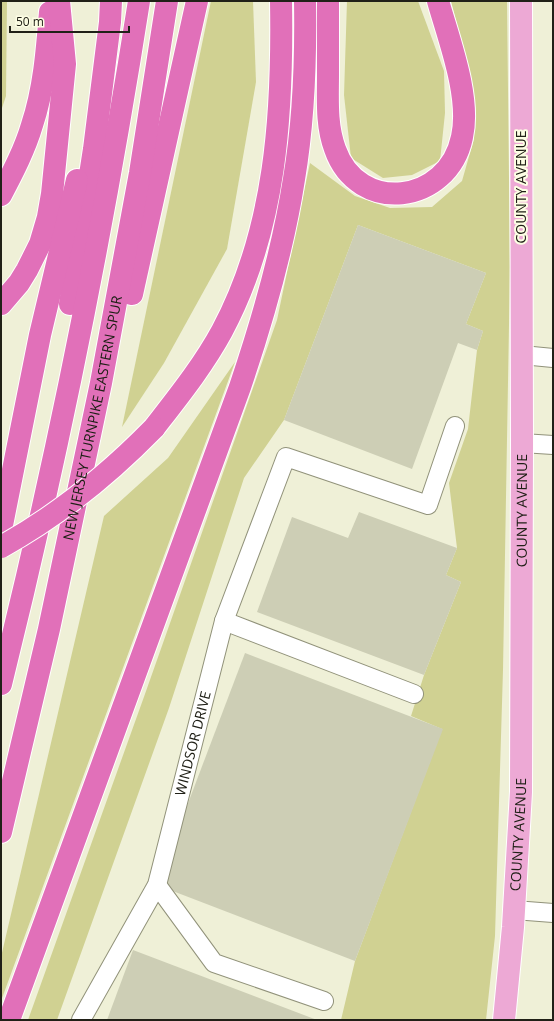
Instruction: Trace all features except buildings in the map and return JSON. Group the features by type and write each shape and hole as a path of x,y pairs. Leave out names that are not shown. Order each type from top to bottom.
{"highway":[{"path":"1,195 18,162 38,105 45,66 51,1"},
{"path":"1,304 15,289 27,270 40,244 48,217 52,194 66,64 59,1"},
{"path":"1,530 40,335 86,140 105,1"},
{"path":"27,578 32,503 51,412 76,266 94,149 110,22 111,1"},
{"name":"NEW JERSEY TURNPIKE EASTERN SPUR","path":"1,684 48,487 80,332 118,127 139,1"},
{"name":"NEW JERSEY TURNPIKE EASTERN SPUR","path":"1,832 49,629 101,383 140,173 167,1"},
{"path":"33,698 63,624 101,454 141,250 197,1"},
{"path":"1,546 28,531 72,502 111,470 154,428 193,377 221,332 241,287 260,232 271,178 279,124 282,70 281,1"},
{"path":"9,1020 240,387 264,313 286,225 302,120 305,1"},
{"path":"328,1 328,110 331,137 335,150 346,168 362,185 386,193 399,194 423,188 435,182 445,173 456,156 462,137 464,110 461,91 455,62 438,1"}],"main road":[{"name":"COUNTY AVENUE","path":"504,1020 514,910 521,792 521,1"}],"street":[{"path":"522,355 553,358"},
{"name":"WINDSOR DRIVE","path":"81,1020 157,885 224,621 286,457 428,505 455,426"},
{"path":"522,443 553,445"},
{"path":"224,621 414,694"},
{"path":"157,885 214,963 324,1001"},
{"path":"514,910 553,913"}],"green space":[{"path":"1,1 7,1 6,96 1,111"},
{"path":"211,1 253,1 256,82 227,249 164,363 122,427"},
{"path":"347,1 418,1 444,71 445,113 440,161 412,175 383,178 351,158 344,95"},
{"path":"451,1 507,1 510,267 503,670 495,936 486,1020 341,1020 355,961 442,729 411,716 424,675 461,582 446,575 457,548 449,483 468,429 477,350 483,331 466,324 486,273 358,225 284,420 244,478 169,708 57,1020 28,1020 277,320 310,163 355,196 390,208 432,207 462,181 474,139 473,105 470,76"},
{"path":"235,362 1,1001 1,957 104,516 168,458"}]}
